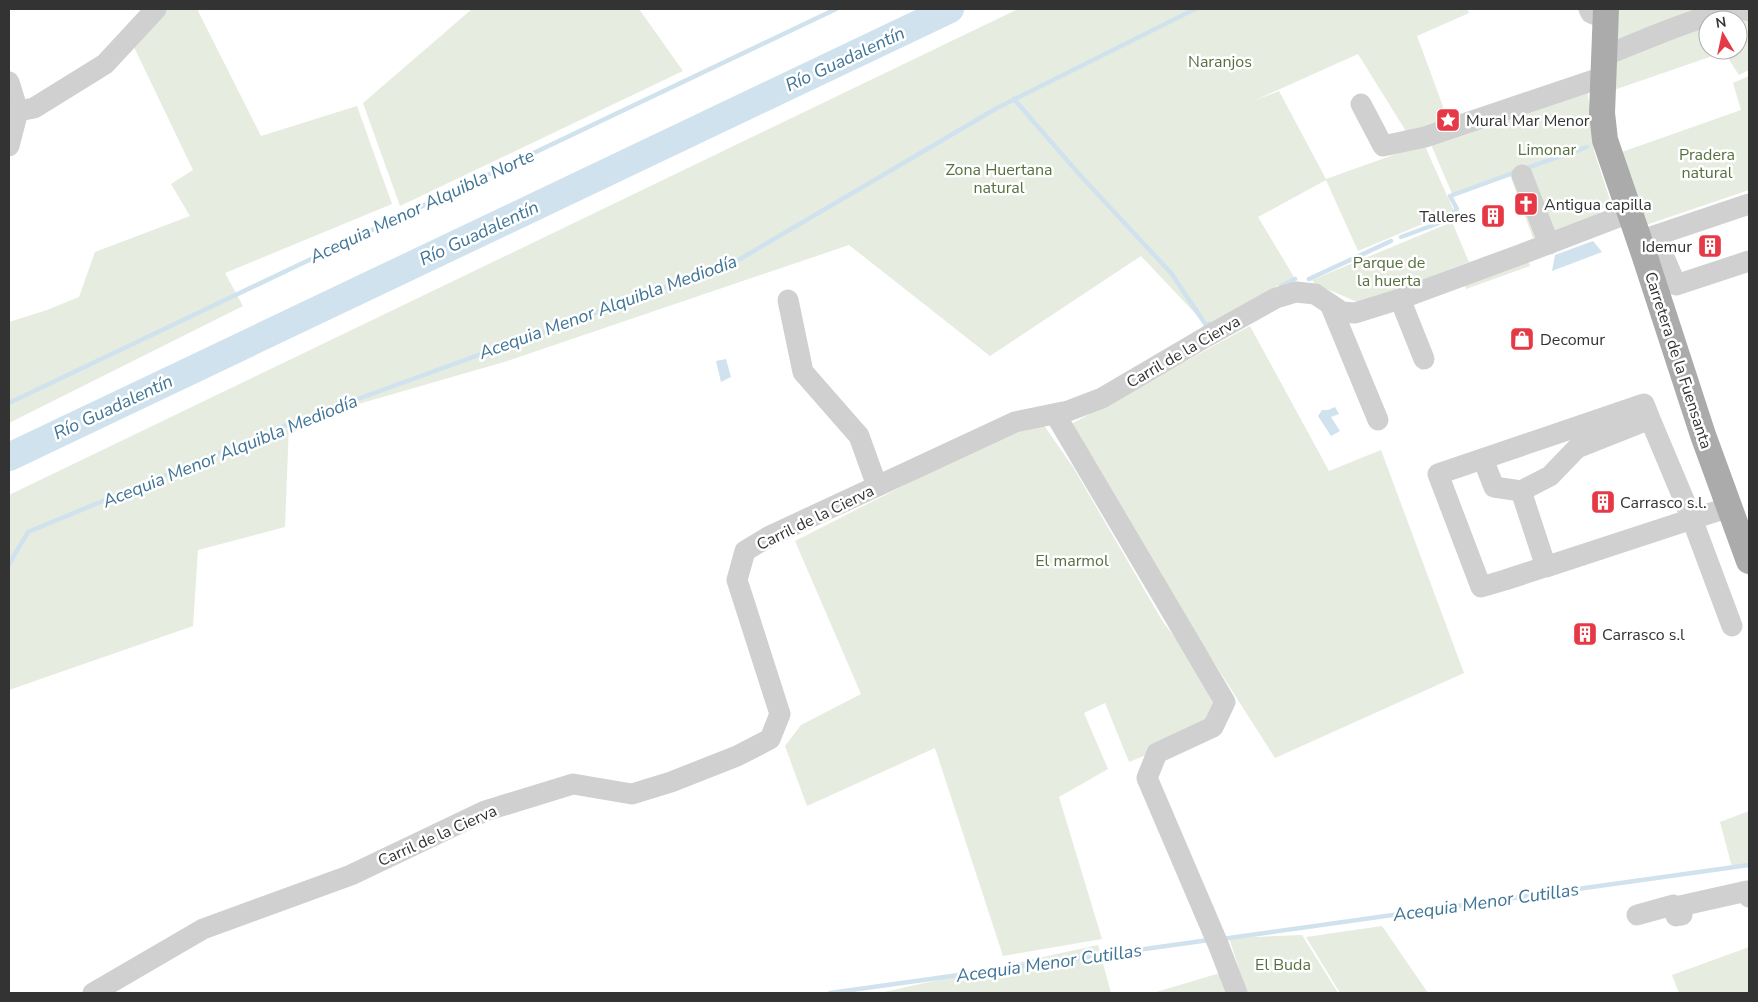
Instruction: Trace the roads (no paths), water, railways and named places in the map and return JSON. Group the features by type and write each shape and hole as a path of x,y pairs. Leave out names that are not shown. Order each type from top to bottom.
{"main road":[{"name":"Carretera de la Fuensanta","path":"1601,12 1604,67 1602,113 1605,140 1629,213 1647,238 1703,435 1749,561"}],"street":[{"path":"18,111 34,108 105,64 156,9"},
{"path":"1360,104 1383,146 1425,137 1604,67 1716,13 1743,9 1749,11"},
{"path":"9,82 18,111 9,146"},
{"path":"1522,175 1548,244"},
{"path":"1749,204 1647,238 1676,285 1749,261"},
{"name":"Carril de la Cierva","path":"93,993 203,930 351,875 485,811 572,784 632,794 671,782 737,756 770,740 780,714 737,580 745,551 770,536 1015,422 1068,411 1102,398 1276,298 1296,292 1315,294 1342,312 1356,313 1400,299 1629,213"},
{"path":"1400,299 1424,359"},
{"path":"788,300 803,372 859,436 877,486"},
{"path":"1330,304 1378,420"},
{"path":"1730,507 1692,519 1481,587 1438,474 1644,404 1692,519 1732,626"},
{"path":"1055,414 1225,702 1213,727 1157,754 1147,778 1218,944 1236,993"},
{"path":"1483,459 1494,487 1521,491 1550,476 1577,448 1650,419"},
{"path":"1521,491 1546,567 1692,519"},
{"path":"1636,915 1673,905 1676,916 1682,915 1680,906 1747,891 1749,897"}],"water":[{"path":"1593,241 1602,252 1552,271 1555,255"},
{"path":"726,359 731,377 721,382 716,361"},
{"path":"1335,407 1339,414 1331,417 1340,431 1331,436 1318,416 1322,410"}],"waterway":[{"name":"Acequia Menor Alquibla Norte","path":"9,403 836,9"},
{"name":"Río Guadalentín","path":"9,457 950,9"},
{"name":"Acequia Menor Alquibla Mediodía","path":"9,564 28,532 289,424 735,262 997,108 1195,9"},
{"path":"1014,99 1079,174 1171,273 1206,325 1210,324"},
{"path":"1524,169 1587,147"},
{"path":"1401,237 1447,220 1457,209 1450,196 1516,172"},
{"path":"1309,279 1391,241"},
{"path":"1281,286 1295,279"},
{"name":"Acequia Menor Cutillas","path":"1222,939 1749,865"},
{"name":"Acequia Menor Cutillas","path":"830,993 1209,940"}],"place":[{"name":"Mural Mar Menor","path":"1448,120"},
{"name":"Antigua capilla","path":"1526,204"},
{"name":"Talleres","path":"1493,216"},
{"name":"Idemur","path":"1710,246"},
{"name":"Decomur","path":"1522,339"},
{"name":"Carrasco s.l.","path":"1603,502"},
{"name":"Carrasco s.l","path":"1585,634"}],"park label":[{"name":"Naranjos","path":"1220,61"},
{"name":"Limonar","path":"1547,149"},
{"name":"Pradera natural","path":"1707,163"},
{"name":"Zona Huertana natural","path":"999,178"},
{"name":"Parque de la huerta","path":"1389,271"},
{"name":"El marmol","path":"1072,560"},
{"name":"El Buda","path":"1283,964"}]}
